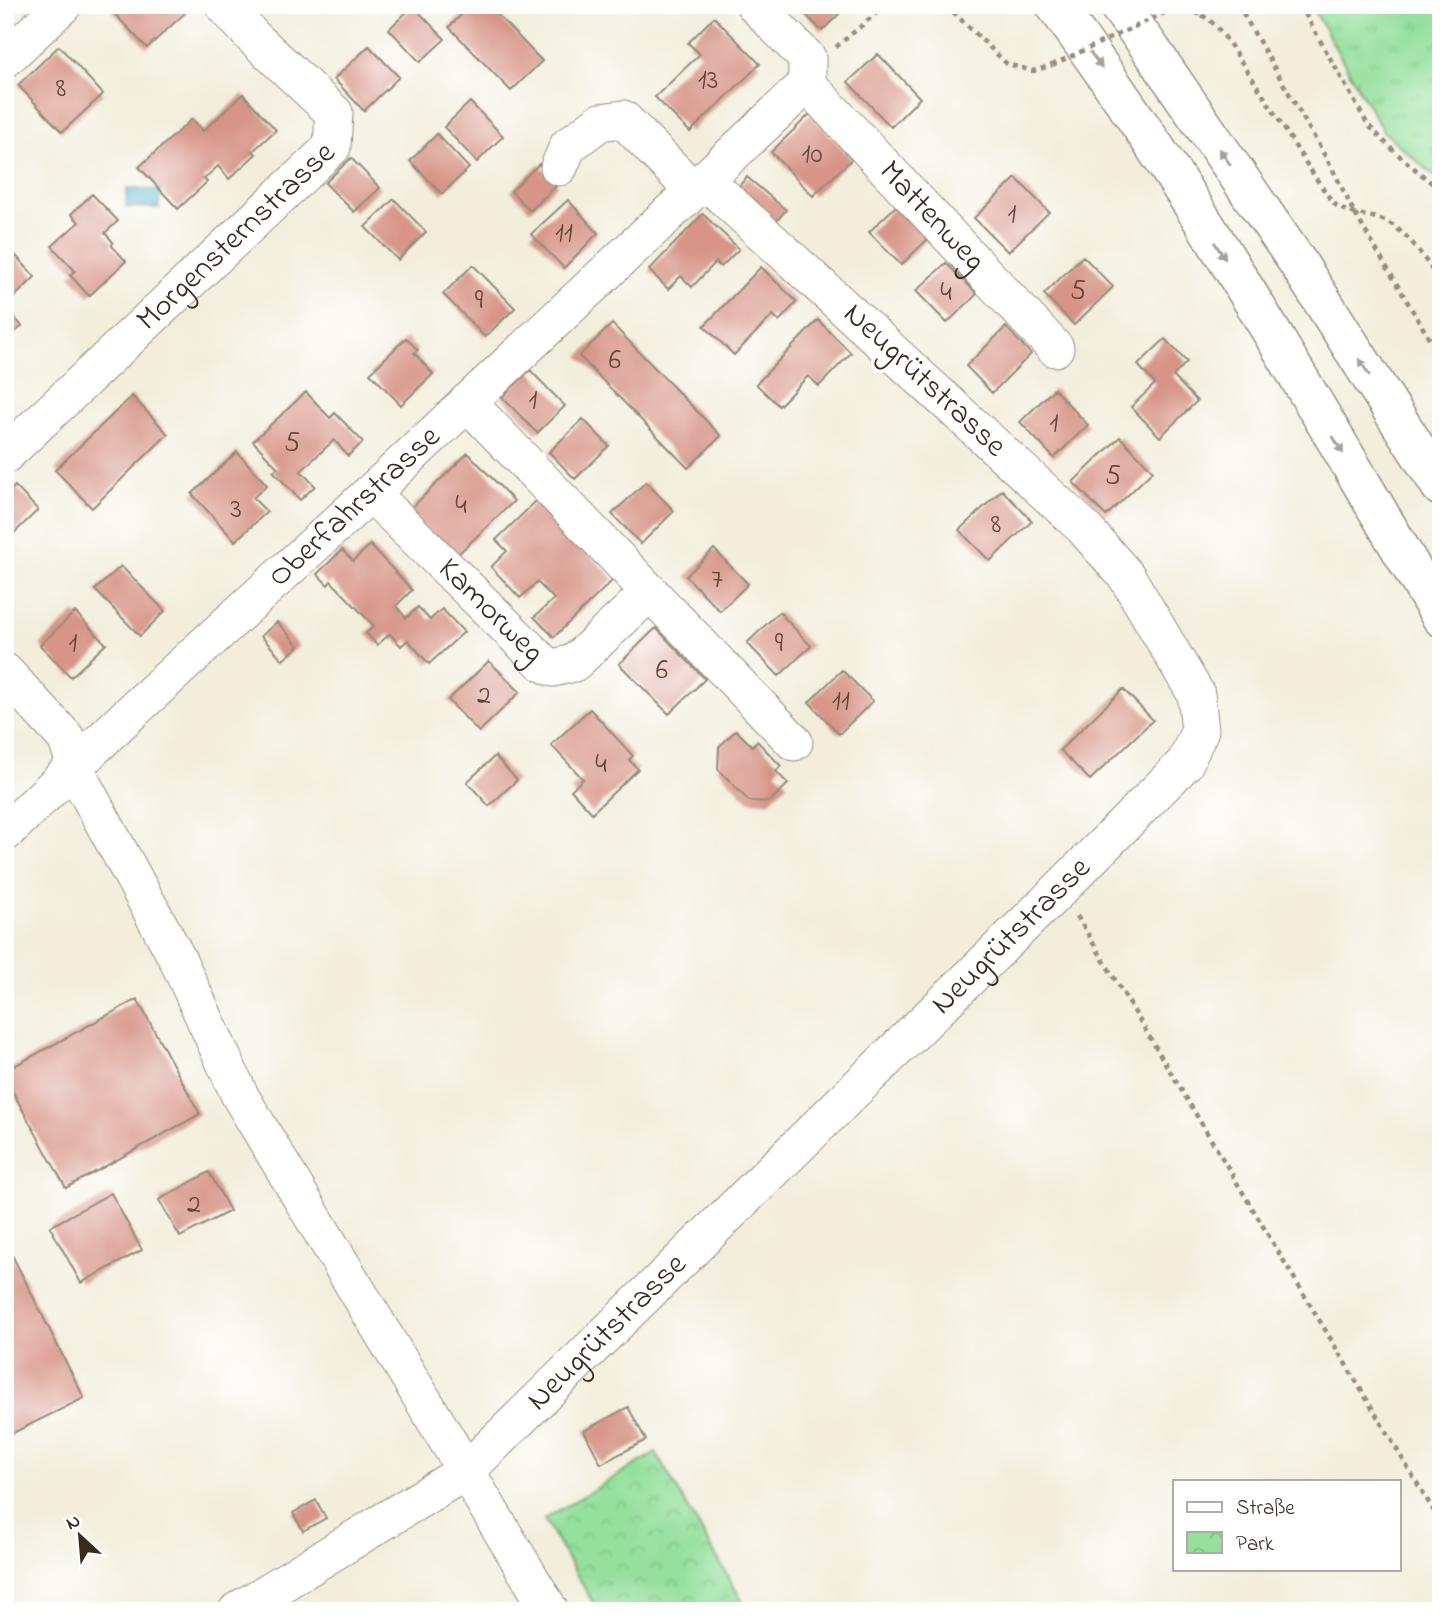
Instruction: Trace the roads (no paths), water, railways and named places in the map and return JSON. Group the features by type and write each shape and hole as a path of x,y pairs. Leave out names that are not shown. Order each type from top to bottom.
{"highway":[{"path":"1055,5 1111,80 1245,291 1441,617"},
{"path":"1118,5 1149,45 1298,263 1441,487"}],"street":[{"path":"5,59 63,5"},
{"name":"Morgensternstrasse","path":"5,454 332,147 334,113 252,36 224,5"},
{"name":"Mattenweg","path":"755,5 807,71 1055,348"},
{"name":"Oberfahrstrasse","path":"5,833 700,186 807,71"},
{"name":"Neugrütstrasse","path":"237,1611 466,1471 1185,763 1200,730 1196,694 1127,577 1083,527 700,186 623,119 600,122 568,146 559,167"},
{"path":"467,402 794,743"},
{"name":"Kamorweg","path":"371,492 543,663 553,668 573,663 650,592"},
{"path":"5,672 66,738 82,783 177,958 240,1096 550,1611"}],"water":[{"path":"127,189 160,190 159,208 126,207"}]}
